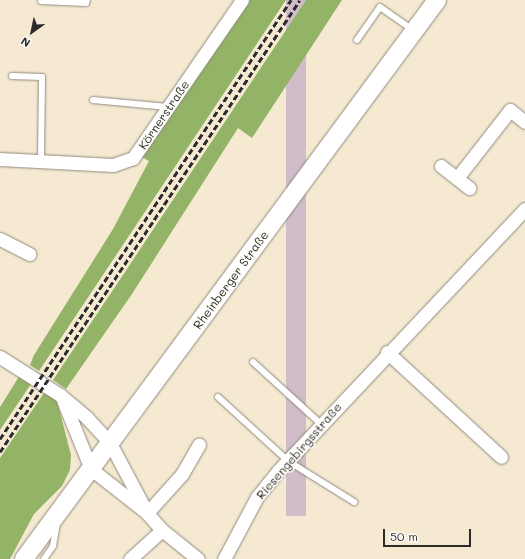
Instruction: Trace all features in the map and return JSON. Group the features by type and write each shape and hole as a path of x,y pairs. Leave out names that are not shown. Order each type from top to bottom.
{"main road":[{"name":"Rheinberger Straße","path":"24,559 435,1"}],"street":[{"name":"Körnerstraße","path":"0,159 124,162 139,153 242,0"},
{"path":"457,178 510,110 525,122"},
{"path":"440,166 469,188"},
{"name":"Riesengebirgsstraße","path":"224,559 257,497 387,352 525,209"},
{"path":"0,238 29,254"},
{"path":"387,352 501,456"},
{"path":"2,362 60,395 110,443 147,513"},
{"path":"60,395 90,469 147,513 162,530 198,559"},
{"path":"147,513 182,474 199,445"},
{"path":"130,559 162,530"}],"lane":[{"path":"41,1 86,0"},
{"path":"357,40 380,7 414,31"},
{"path":"12,76 42,77 41,161"},
{"path":"93,100 164,104 170,108"},
{"path":"252,362 321,424"},
{"path":"218,397 288,461 354,502"},
{"path":"44,559 53,546 60,512"}],"shaded area":[{"path":"286,0 306,0 306,516 286,516"}],"green space":[{"path":"248,0 286,0 39,371 30,365 34,355 113,229 149,161 142,157"},
{"path":"306,0 342,0 252,138 238,128 132,294 66,389 53,380"},
{"path":"20,375 33,381 0,430 0,407"},
{"path":"46,390 57,401 71,455 70,470 62,486 34,514 10,559 0,559 0,458"}],"railway":[{"path":"0,439 291,0"},
{"path":"0,452 300,0"}]}
